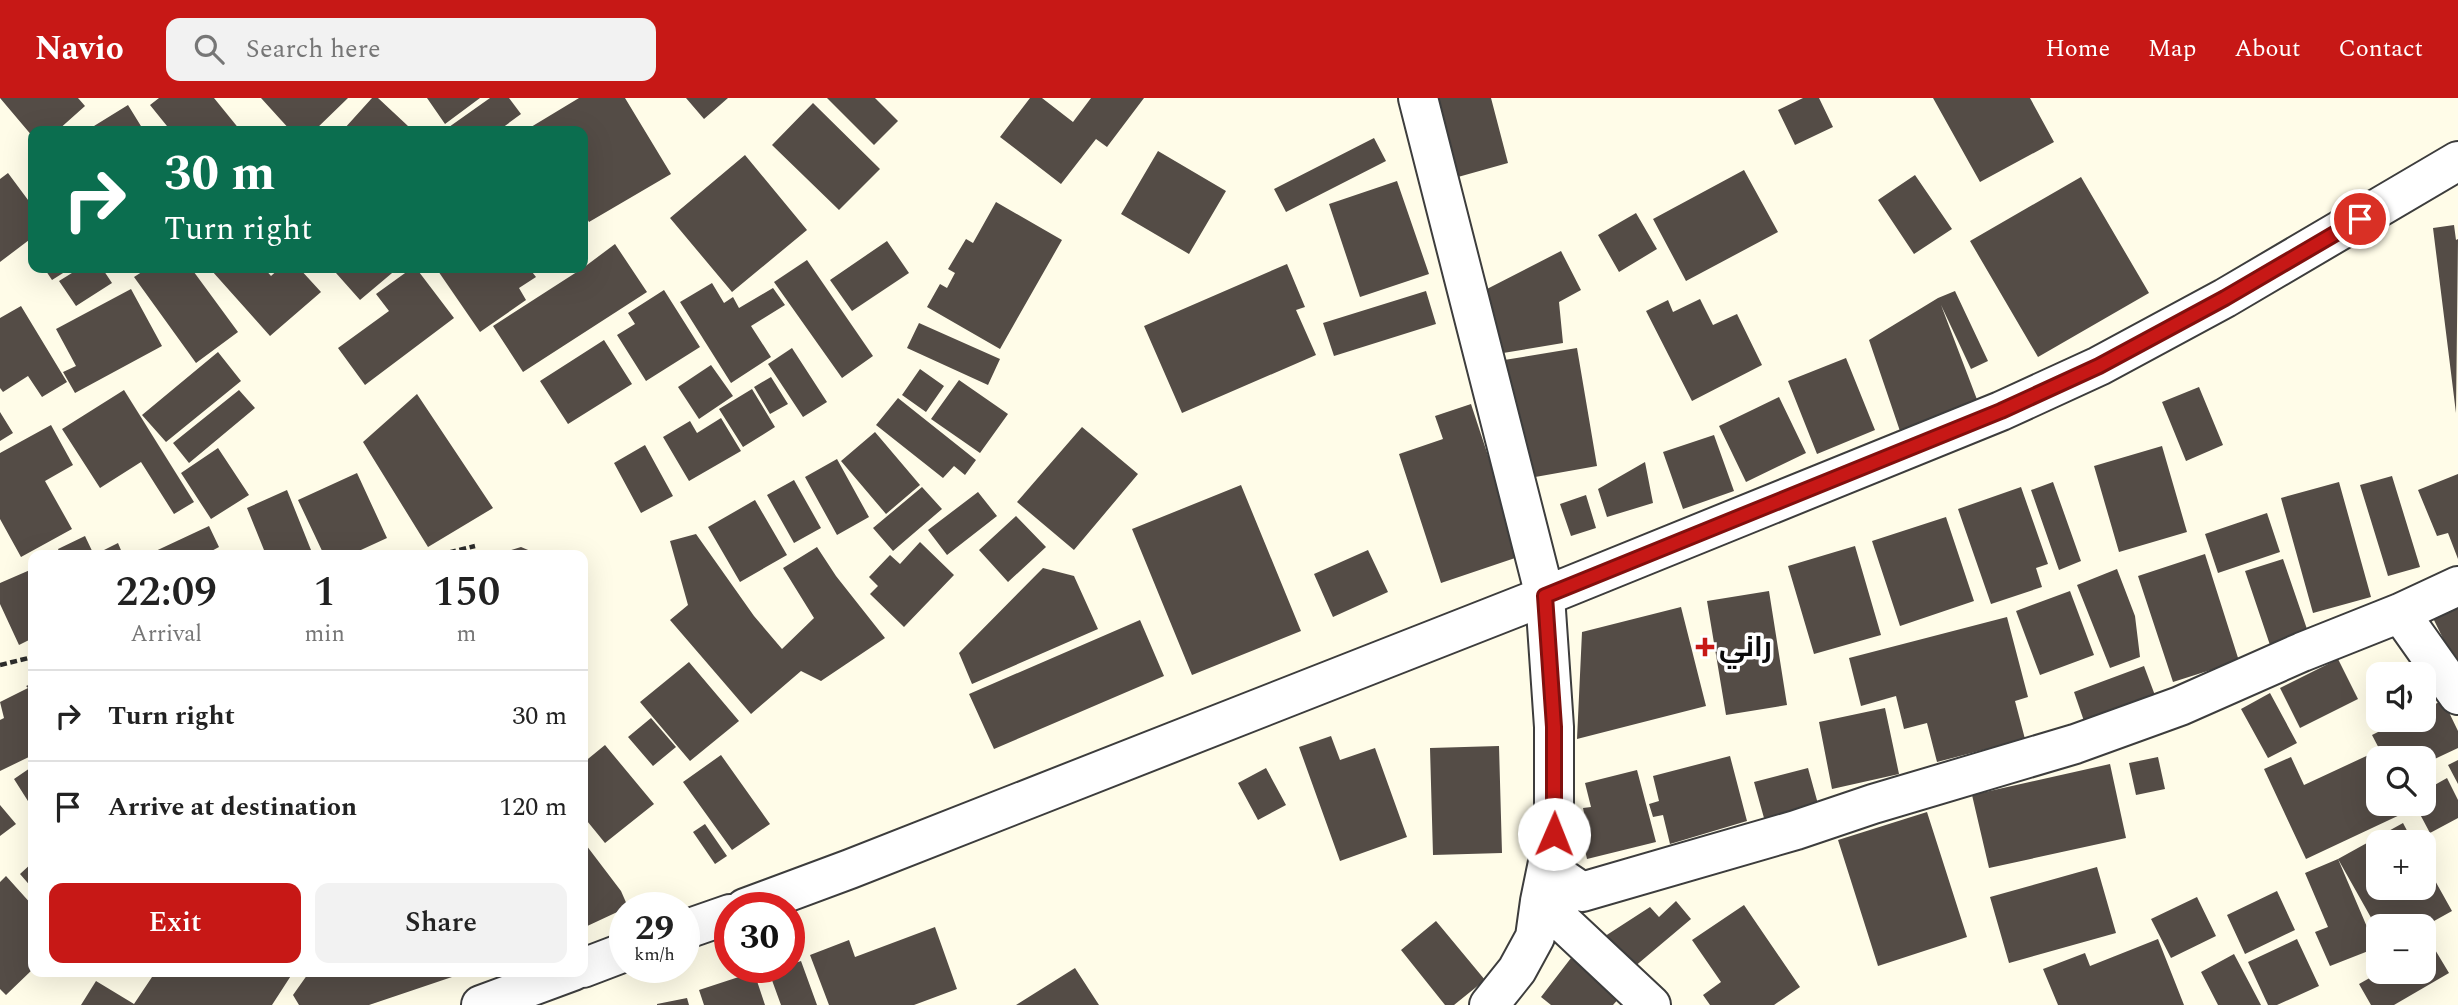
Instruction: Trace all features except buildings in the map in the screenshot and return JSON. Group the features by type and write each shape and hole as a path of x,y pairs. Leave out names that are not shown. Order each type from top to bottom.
{"street":[{"path":"1418,98 1545,596 1555,777 1554,834 1535,937 1517,970 1489,1005"},
{"path":"788,892 1545,596 2001,411 2099,366 2225,298 2458,160"},
{"path":"1544,885 1582,892 1796,830 1873,804 2075,744 2180,706 2458,586"},
{"path":"2400,613 2458,695"},
{"path":"1544,885 1651,1005"},
{"path":"588,966 609,958"},
{"path":"481,1005 557,977"}],"path":[{"path":"459,550 475,546"},
{"path":"0,665 28,658"}],"place":[{"name":"راني","path":"1705,647"}],"route":[{"path":"1554,834 1554,727 1545,596 2001,411 2099,366 2225,298 2360,219"}]}
